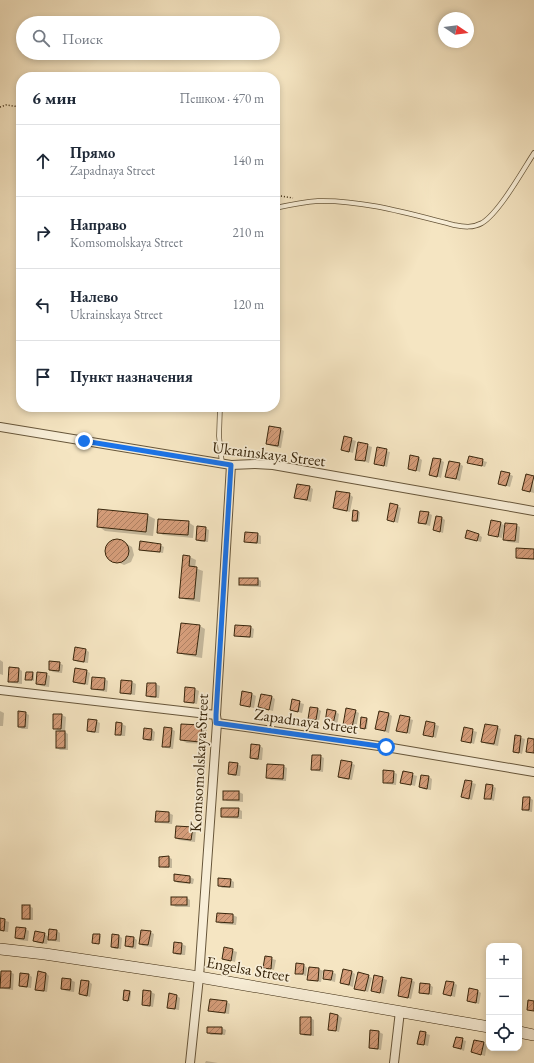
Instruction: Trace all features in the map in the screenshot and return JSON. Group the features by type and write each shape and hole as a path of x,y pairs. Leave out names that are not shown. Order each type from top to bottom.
{"main road":[{"name":"Engelsa Street","path":"0,949 45,954 199,977 486,1026"},
{"path":"522,1033 534,1035"}],"street":[{"name":"Ukrainskaya Street","path":"0,427 222,464 273,465 534,511"},
{"name":"Komsomolskaya Street","path":"190,1063 199,977 231,465"},
{"name":"Zapadnaya Street","path":"0,690 216,719 534,772"},
{"path":"394,1063 400,1011"}],"lane":[{"path":"280,207 317,201 349,203 389,209 464,227 472,226 482,223 490,217 511,190 534,153"},
{"path":"220,412 219,436 222,464"}],"path":[{"path":"0,107 6,105 16,106"}],"building":[{"path":"269,426 281,428 278,446 266,444"},
{"path":"344,436 352,438 349,452 341,450"},
{"path":"358,442 368,444 365,461 355,460"},
{"path":"377,447 387,449 384,466 374,464"},
{"path":"410,455 419,457 416,471 408,469"},
{"path":"469,456 483,459 482,466 467,463"},
{"path":"433,458 441,459 437,477 429,475"},
{"path":"449,461 460,463 456,479 445,477"},
{"path":"501,471 510,473 506,486 498,484"},
{"path":"526,474 534,476 530,492 522,490"},
{"path":"297,484 310,486 307,500 294,498"},
{"path":"336,491 350,493 347,511 333,508"},
{"path":"390,503 398,505 394,522 387,520"},
{"path":"98,509 148,514 146,532 97,527"},
{"path":"353,510 358,511 357,521 352,521"},
{"path":"420,511 429,512 426,524 418,523"},
{"path":"436,516 442,517 440,532 433,530"},
{"path":"158,519 189,521 188,535 157,533"},
{"path":"491,520 501,522 498,537 488,535"},
{"path":"505,523 517,524 515,541 503,540"},
{"path":"197,526 206,527 205,541 196,540"},
{"path":"467,530 479,534 477,541 465,538"},
{"path":"245,532 258,533 257,543 244,542"},
{"path":"117,539 125,543 129,551 125,559 117,563 109,559 105,551 109,543"},
{"path":"140,541 161,544 160,552 139,550"},
{"path":"516,548 534,549 534,559 516,558"},
{"path":"183,555 190,556 189,566 197,567 194,599 179,598"},
{"path":"239,578 258,578 258,585 239,585"},
{"path":"181,623 200,625 196,655 177,653"},
{"path":"235,625 251,626 250,637 234,636"},
{"path":"75,647 86,649 84,662 73,660"},
{"path":"49,661 60,662 59,671 49,670"},
{"path":"9,667 19,668 18,682 8,682"},
{"path":"75,668 87,670 85,684 73,682"},
{"path":"26,672 33,672 32,680 25,680"},
{"path":"37,672 47,673 45,685 36,684"},
{"path":"92,677 105,678 104,690 91,689"},
{"path":"121,680 132,681 131,694 120,693"},
{"path":"147,683 156,683 156,697 146,696"},
{"path":"185,687 195,688 194,703 184,702"},
{"path":"242,691 252,693 250,707 240,705"},
{"path":"261,694 272,696 269,710 258,707"},
{"path":"292,699 300,701 298,712 290,710"},
{"path":"310,707 318,708 316,720 308,719"},
{"path":"346,708 356,710 352,727 343,725"},
{"path":"327,709 336,711 333,724 325,723"},
{"path":"18,711 26,712 25,727 18,727"},
{"path":"379,711 389,713 385,731 375,729"},
{"path":"53,714 62,714 61,729 53,729"},
{"path":"400,715 410,717 407,733 396,731"},
{"path":"361,717 367,718 365,729 360,728"},
{"path":"88,719 97,720 95,732 87,731"},
{"path":"426,721 435,723 433,737 423,735"},
{"path":"116,722 122,723 121,735 115,735"},
{"path":"181,724 202,725 200,742 180,740"},
{"path":"485,724 498,726 494,744 481,742"},
{"path":"164,727 172,728 170,747 162,747"},
{"path":"464,727 473,729 471,743 461,741"},
{"path":"144,728 152,729 151,740 143,739"},
{"path":"56,731 65,731 65,748 56,748"},
{"path":"515,735 521,736 519,753 513,752"},
{"path":"528,738 534,739 534,753 526,752"},
{"path":"251,744 260,745 258,759 250,758"},
{"path":"312,755 321,755 320,770 311,770"},
{"path":"341,760 352,762 349,779 338,777"},
{"path":"229,762 238,763 236,775 228,774"},
{"path":"267,764 284,765 283,779 266,778"},
{"path":"383,770 394,771 393,783 383,783"},
{"path":"403,771 413,773 411,785 400,783"},
{"path":"421,775 429,776 427,789 419,787"},
{"path":"465,780 472,781 469,799 461,797"},
{"path":"486,784 493,785 491,799 484,799"},
{"path":"223,791 239,791 239,800 223,800"},
{"path":"523,797 530,797 529,810 522,810"},
{"path":"221,808 239,808 238,817 221,817"},
{"path":"156,811 169,812 169,822 155,822"},
{"path":"176,826 193,827 191,840 175,838"},
{"path":"169,856 169,867 159,867 159,857"},
{"path":"174,874 190,876 190,883 174,881"},
{"path":"218,878 231,879 230,887 218,886"},
{"path":"171,897 187,897 187,905 171,905"},
{"path":"22,905 30,905 30,919 22,919"},
{"path":"217,913 233,914 233,923 216,922"},
{"path":"0,918 5,919 4,931 0,930"},
{"path":"16,927 26,928 24,939 15,938"},
{"path":"49,929 57,930 56,940 48,940"},
{"path":"141,930 151,931 148,945 139,944"},
{"path":"35,931 45,933 43,943 33,941"},
{"path":"93,934 100,934 99,944 92,943"},
{"path":"112,934 119,935 118,948 111,947"},
{"path":"126,936 134,937 133,947 125,946"},
{"path":"174,942 182,943 181,954 173,953"},
{"path":"224,947 233,949 231,961 222,959"},
{"path":"265,956 272,957 271,969 263,968"},
{"path":"296,963 304,964 303,974 295,974"},
{"path":"309,967 319,968 318,981 307,980"},
{"path":"343,969 352,971 349,985 340,983"},
{"path":"324,970 333,971 331,980 323,979"},
{"path":"1,971 11,971 10,988 0,988"},
{"path":"38,971 46,973 44,991 35,990"},
{"path":"358,972 369,975 365,991 354,989"},
{"path":"20,973 29,974 27,987 19,986"},
{"path":"374,975 383,977 380,993 371,991"},
{"path":"401,977 412,979 408,998 398,996"},
{"path":"62,978 71,979 70,990 61,989"},
{"path":"81,980 89,981 87,996 79,994"},
{"path":"446,981 454,982 451,996 443,994"},
{"path":"420,983 430,984 429,994 419,993"},
{"path":"469,988 478,990 476,1003 467,1001"},
{"path":"124,990 130,991 128,1001 123,1000"},
{"path":"143,990 151,991 150,1006 142,1005"},
{"path":"169,993 177,995 175,1009 167,1008"},
{"path":"210,999 227,1001 225,1013 208,1011"},
{"path":"528,1000 534,1001 534,1011 527,1010"},
{"path":"330,1013 338,1015 336,1031 328,1030"},
{"path":"300,1017 311,1017 311,1035 300,1034"},
{"path":"207,1027 222,1027 222,1034 207,1033"},
{"path":"370,1030 379,1031 378,1049 369,1048"},
{"path":"420,1031 426,1032 424,1045 417,1044"},
{"path":"456,1037 463,1038 461,1049 453,1047"},
{"path":"474,1040 484,1042 481,1055 471,1052"}],"route":[{"path":"84,441 231,465 216,723 386,747"}]}
